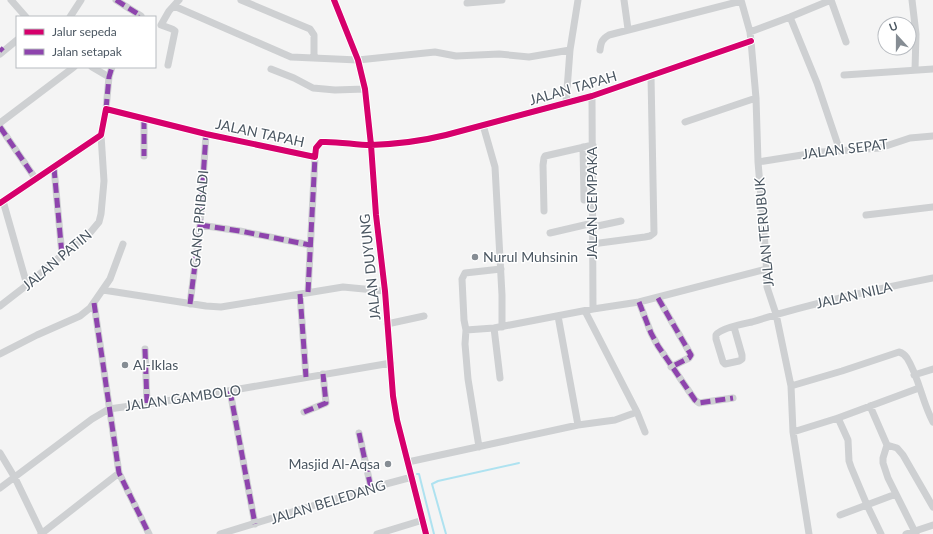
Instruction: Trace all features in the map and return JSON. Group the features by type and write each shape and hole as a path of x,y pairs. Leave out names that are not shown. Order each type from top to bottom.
{"street":[{"path":"11,0 25,16"},
{"path":"71,16 81,0"},
{"path":"168,65 175,31 161,25 179,0"},
{"path":"241,0 310,29 314,35 314,58"},
{"name":"JALAN DUYUNG","path":"334,0 358,60 365,89 376,215 385,291 393,396 426,534"},
{"path":"467,2 502,0"},
{"path":"566,103 570,50 578,0"},
{"path":"624,0 628,29"},
{"path":"600,50 601,43 609,34 741,0"},
{"name":"JALAN TERUBUK","path":"741,0 750,32 751,42 756,98 758,162 766,252 767,286 776,314 791,386 794,432 809,534"},
{"path":"750,32 831,0 846,42"},
{"path":"912,0 916,34 915,70"},
{"path":"118,1 141,16"},
{"path":"174,6 291,56 358,60 435,52 456,56 499,54 529,58 570,50"},
{"path":"790,17 817,84 840,151"},
{"path":"1,51 16,41"},
{"name":"JALAN TAPAH","path":"106,109 206,134 315,157 316,148 321,142 371,144 427,140 592,96 751,42"},
{"path":"0,123 73,68"},
{"path":"94,68 109,77"},
{"path":"27,285 1,202 36,178 54,168 101,135 106,109 109,77 112,68"},
{"path":"271,69 294,78 312,88 335,90 365,89"},
{"path":"844,74 933,69"},
{"path":"592,244 650,236 654,232 651,76"},
{"name":"JALAN CEMPAKA","path":"592,96 593,309"},
{"path":"685,122 756,98"},
{"path":"144,119 144,156"},
{"path":"483,125 495,167 502,295 502,326"},
{"path":"0,127 36,178"},
{"name":"GANG PRIBADI","path":"190,304 200,225 206,134"},
{"name":"JALAN PATIN","path":"0,306 89,234 99,222 102,214 104,181 101,135"},
{"name":"JALAN SEPAT","path":"758,162 821,152 880,148 910,138 933,136"},
{"path":"544,211 544,158 548,154 592,144"},
{"path":"583,147 584,200"},
{"path":"308,292 315,157"},
{"path":"54,168 62,255"},
{"path":"584,177 592,177"},
{"path":"866,215 933,207"},
{"path":"550,233 621,221"},
{"path":"200,225 240,231 310,245"},
{"path":"0,354 43,332 80,316 94,303 103,290 113,273 123,244"},
{"path":"479,447 468,378 462,279 465,273 500,269"},
{"path":"466,330 494,328 593,309 639,302 766,269"},
{"name":"JALAN NILA","path":"734,327 742,359 727,365 723,362 716,336 720,332 734,327 776,314 826,300 933,278"},
{"path":"103,290 190,304 221,307 343,287 385,291"},
{"path":"300,294 306,377"},
{"path":"658,298 691,354 689,358 671,367"},
{"path":"639,302 651,333 671,367 695,400 699,403 733,398"},
{"path":"94,303 119,473 149,534"},
{"path":"585,311 637,412 645,432"},
{"path":"387,324 424,316"},
{"path":"558,316 578,425"},
{"path":"494,328 500,378"},
{"path":"145,349 147,403"},
{"path":"791,386 899,352 906,357 927,412 933,422"},
{"name":"JALAN GAMBOLO","path":"0,488 92,419 109,409 230,391 391,363"},
{"path":"914,375 933,369"},
{"path":"304,412 326,403 323,374"},
{"path":"794,432 838,418 919,388"},
{"path":"230,391 255,524"},
{"path":"870,406 887,445 883,463 888,478 915,533"},
{"path":"408,462 578,425 615,420 637,412"},
{"path":"838,418 848,440 849,461 881,534"},
{"path":"358,433 371,488"},
{"path":"887,445 897,448 903,455 933,507"},
{"path":"0,453 15,478 42,534 119,473"},
{"name":"JALAN BELEDANG","path":"220,534 412,477"},
{"path":"840,515 896,494"},
{"path":"377,534 423,520"},
{"path":"906,534 915,533 933,525"}],"waterway":[{"path":"446,534 432,484 438,481 519,463"},
{"path":"417,474 419,474 434,534"}],"marked path":[{"path":"116,0 141,16"},
{"path":"0,48 3,51"},
{"path":"106,109 109,77 112,68"},
{"path":"144,119 144,156"},
{"path":"0,127 35,178"},
{"path":"190,304 200,225 206,134"},
{"path":"308,292 315,157"},
{"path":"54,168 62,255"},
{"path":"200,225 240,231 310,245"},
{"path":"300,294 306,377"},
{"path":"658,298 691,355 689,358 671,367"},
{"path":"639,302 651,333 658,346 695,400 699,403 733,398"},
{"path":"94,303 119,473 149,534"},
{"path":"145,349 147,403"},
{"path":"304,412 326,403 323,374"},
{"path":"230,391 255,524"},
{"path":"359,433 371,488"}],"cycle path":[{"path":"334,0 358,60 365,89 376,215 385,291 393,396 397,420 426,534"},
{"path":"0,203 101,135 106,109 206,134 315,157 316,148 321,142 381,145 419,141 446,135 592,96 751,41"}],"place":[{"name":"Nurul Muhsinin","path":"475,257"},
{"name":"Al-Iklas","path":"125,365"},
{"name":"Masjid Al-Aqsa","path":"388,464"}]}
